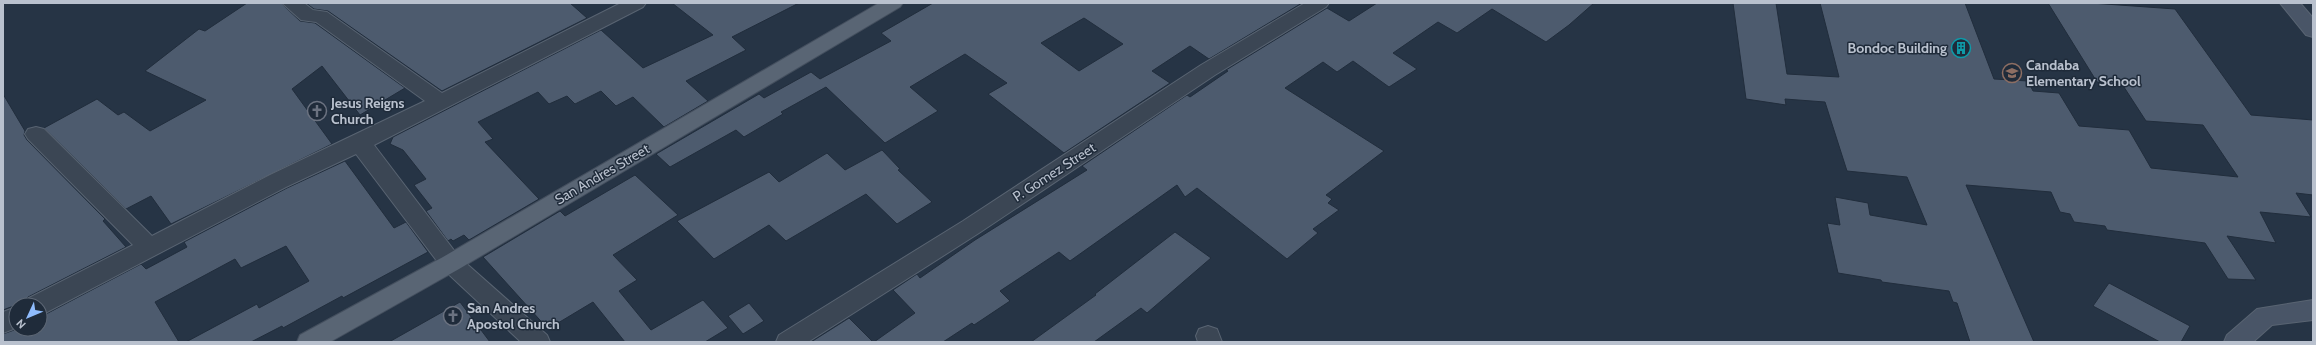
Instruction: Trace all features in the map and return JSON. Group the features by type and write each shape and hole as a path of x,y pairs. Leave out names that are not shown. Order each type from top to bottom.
{"main road":[{"name":"San Andres Street","path":"309,342 451,263 893,3"}],"street":[{"path":"292,3 308,16 320,16 439,101"},
{"path":"48,300 149,247 636,3"},
{"name":"P. Gomez Street","path":"788,342 971,227 1208,70 1319,3"},
{"path":"2290,3 2313,31"},
{"path":"36,134 149,247"},
{"path":"360,142 451,263 538,342"},
{"path":"2236,342 2266,316 2313,310"}],"building":[{"path":"247,3 281,3 300,21 315,23 405,88 360,115 322,66 292,89 332,144 171,224 151,196 126,209 44,128 97,99 118,115 124,112 150,131 206,100 145,71 199,29 205,31"},
{"path":"306,3 570,3 587,18 442,91 328,11 314,9"},
{"path":"672,3 799,3 732,37 746,50 686,81 708,101 664,127 633,97 616,106 601,91 575,104 567,96 549,104 538,92 478,122 493,139 485,142 539,199 469,240 464,235 453,241 451,239 448,241 426,211 432,208 414,185 426,179 403,150 390,144 393,137 601,30 643,68 713,35"},
{"path":"933,3 1302,3 1209,59 1190,46 1152,71 1170,83 1064,153 988,94 1007,83 965,54 910,87 938,111 885,143 826,87 781,112 783,114 744,137 736,130 670,167 656,154 759,94 764,98 811,72 820,79 891,41 881,33","holes":["1084,18 1123,44 1079,71 1041,43"]},
{"path":"1377,3 1594,3 1569,25 1546,42 1492,9 1457,33 1438,22 1393,53 1417,69 1389,87 1353,61 1337,72 1323,62 1285,88 1384,151 1326,195 1332,199 1328,203 1339,210 1313,229 1318,233 1287,259 1197,188 1185,197 1177,185 1070,261 1059,252 1000,291 1010,301 974,325 972,323 943,342 874,342 915,313 893,290 917,274 920,278 975,240 1087,170 1082,166 1187,95 1190,97 1228,71 1226,70 1327,8 1349,21"},
{"path":"1733,3 1776,3 1787,74 1839,77 1820,3 1965,3 1994,79 2028,81 2033,91 2059,93 2079,126 2129,130 2151,168 2238,177 2203,125 2146,121 2122,84 2097,82 2048,3 2091,3 2175,9 2251,115 2313,120 2313,195 2296,193 2311,217 2260,212 2276,243 2227,236 2256,280 2228,279 2205,243 2107,230 2105,226 2074,222 2070,214 2060,212 2051,192 1966,185 2034,342 1970,342 1957,303 1953,302 1949,291 1882,282 1881,280 1838,273 1827,223 1840,225 1835,197 1868,203 1870,215 1927,225 1907,177 1847,171 1825,102 1785,99 1786,105 1746,99"},
{"path":"3,94 25,131 24,135 27,140 105,219 103,221 126,247 28,297 8,297 8,308 3,310"},
{"path":"882,150 900,169 898,170 932,202 897,224 866,194 786,241 769,225 714,259 677,221 769,172 779,182 827,153 845,170"},
{"path":"345,161 394,228 406,222 428,252 343,298 342,296 283,328 282,326 251,342 186,342 257,304 259,308 309,281 286,246 241,268 235,259 155,302 179,342 3,342 3,334 8,332 8,337 48,337 48,313 141,264 146,269 187,247 184,242 287,188"},
{"path":"635,175 678,215 613,255 637,280 619,291 651,330 703,300 728,328 705,342 625,342 593,302 548,329 483,257 560,211 565,216"},
{"path":"1175,232 1211,258 1147,313 1141,308 1094,342 1031,342 1096,295 1095,294"},
{"path":"2109,283 2190,326 2181,342 2160,342 2093,306"},
{"name":"San Andres Apostol Church","path":"460,302 490,342 389,342"},
{"path":"749,303 764,321 743,334 728,316"},
{"path":"849,318 873,342 811,342"}],"place":[{"name":"Bondoc Building","path":"1961,48"},
{"name":"Candaba Elementary School","path":"2012,73"},
{"name":"Jesus Reigns Church","path":"317,111"},
{"name":"San Andres Apostol Church","path":"453,316"}]}
